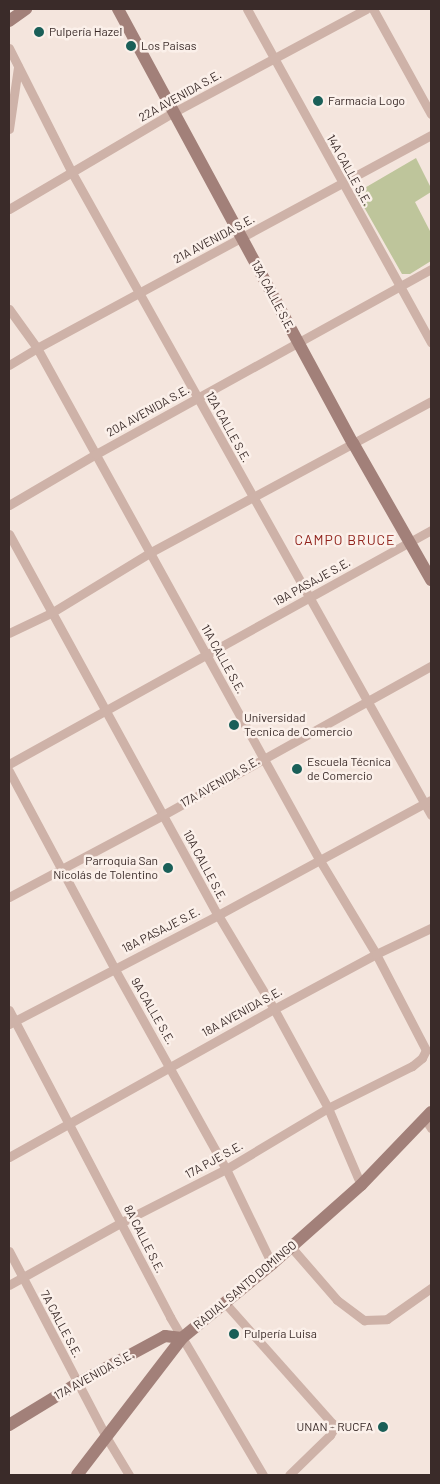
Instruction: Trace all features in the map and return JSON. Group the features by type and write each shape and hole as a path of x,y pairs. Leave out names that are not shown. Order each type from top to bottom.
{"street":[{"path":"9,21 26,9"},
{"name":"13A CALLE S.E.","path":"118,9 298,343 431,580"},
{"name":"14A CALLE S.E.","path":"246,9 431,343"},
{"name":"22A AVENIDA S.E.","path":"9,208 174,112 366,9"},
{"path":"373,9 431,114"},
{"name":"12A CALLE S.E.","path":"9,48 71,171 367,701 428,801 431,815"},
{"path":"9,130 18,67"},
{"name":"21A AVENIDA S.E.","path":"9,365 37,348 431,135"},
{"name":"20A AVENIDA S.E.","path":"9,505 96,454 431,269"},
{"name":"11A CALLE S.E.","path":"9,308 37,348 319,859 376,954 426,1050"},
{"path":"9,633 51,613 151,552 431,401"},
{"name":"19A PASAJE S.E.","path":"205,655 431,530"},
{"name":"10A CALLE S.E.","path":"9,534 51,613 108,711 218,915 274,1009 328,1108 361,1185"},
{"path":"9,764 108,711 205,655"},
{"name":"17A AVENIDA S.E.","path":"9,897 164,814 431,666"},
{"name":"9A CALLE S.E.","path":"9,771 60,869 226,1169 272,1264"},
{"name":"18A PASAJE S.E.","path":"12,1023 218,915 428,801"},
{"name":"18A AVENIDA S.E.","path":"9,1158 274,1009 376,954 431,928"},
{"name":"8A CALLE S.E.","path":"9,1010 12,1023 122,1222 182,1338 261,1474"},
{"name":"17A PJE S.E.","path":"9,1285 122,1222 226,1169 328,1108 412,1066 422,1058 426,1050"},
{"name":"RADIAL SANTO DOMINGO","path":"77,1475 105,1435 182,1338 272,1264 361,1185 429,1120"},
{"path":"291,1247 337,1300 364,1320 387,1319 431,1288"},
{"name":"7A CALLE S.E.","path":"9,1251 105,1435 129,1475"},
{"path":"225,1303 332,1423 333,1430 330,1435 289,1475"},
{"name":"17A AVENIDA S.E.","path":"9,1425 78,1383 165,1336 182,1338"}],"green space":[{"path":"416,158 431,188 431,192 415,202 431,233 431,261 410,274 402,274 356,193"}],"place":[{"name":"Pulpería Hazel","path":"39,32"},
{"name":"Los Paisas","path":"131,46"},
{"name":"Farmacia Logo","path":"318,101"},
{"name":"Universidad Tecnica de Comercio","path":"234,725"},
{"name":"Escuela Técnica de Comercio","path":"297,769"},
{"name":"Parroquia San Nicolás de Tolentino","path":"168,868"},
{"name":"Pulpería Luisa","path":"234,1334"},
{"name":"UNAN - RUCFA","path":"383,1427"}],"district":[{"name":"CAMPO BRUCE","path":"345,540"}]}
